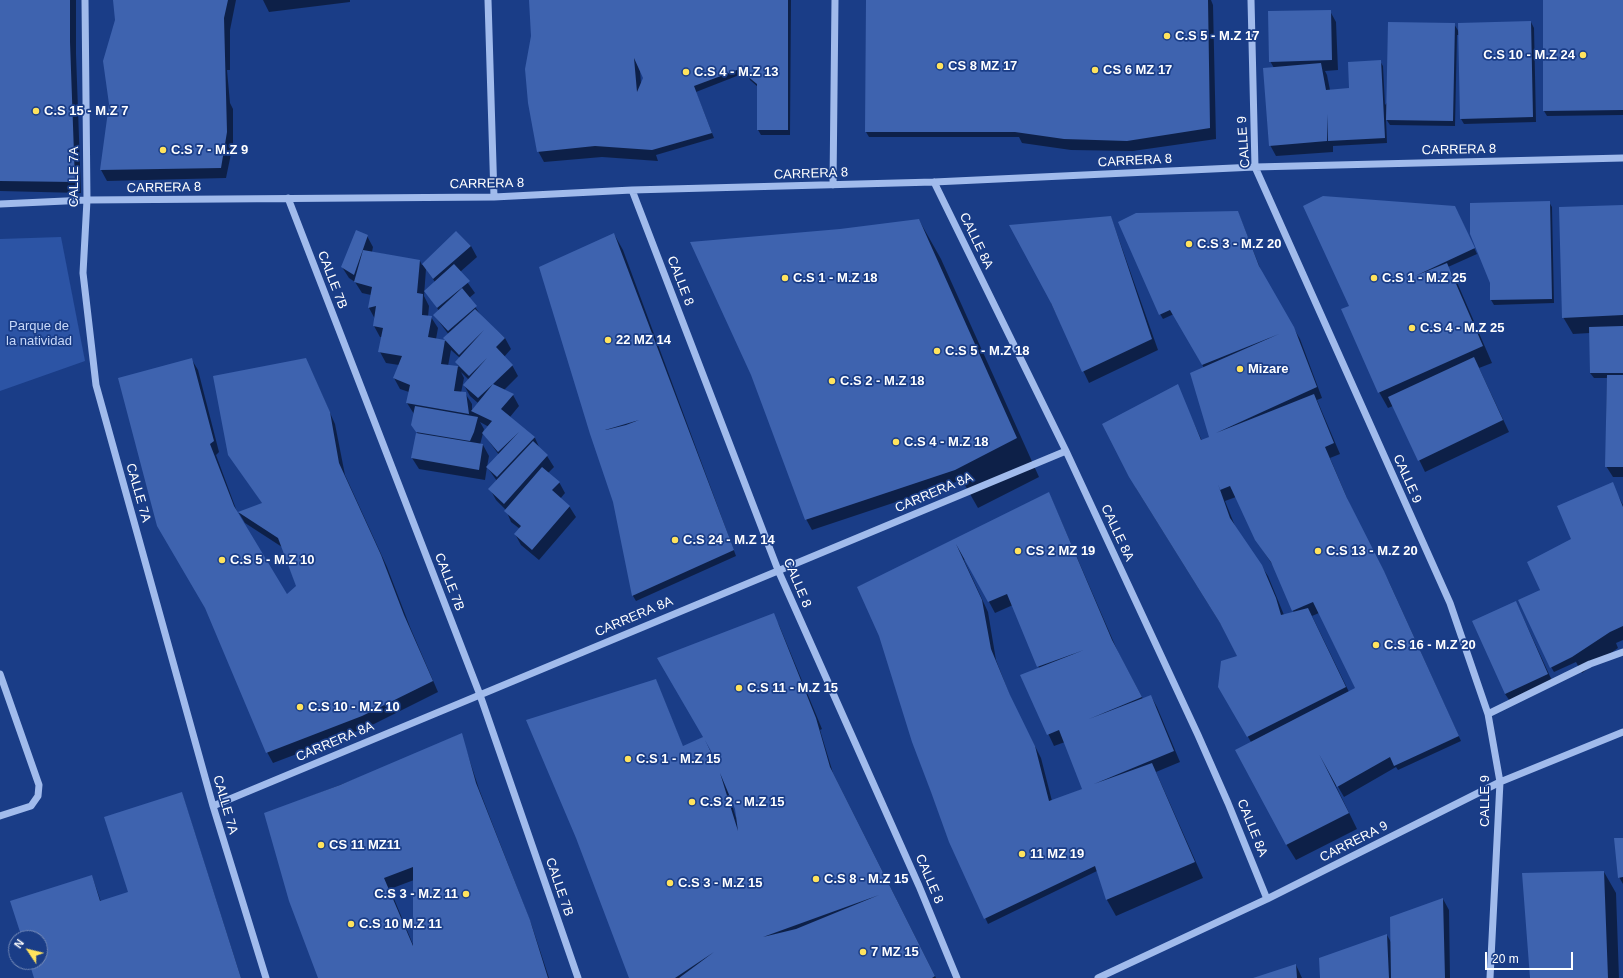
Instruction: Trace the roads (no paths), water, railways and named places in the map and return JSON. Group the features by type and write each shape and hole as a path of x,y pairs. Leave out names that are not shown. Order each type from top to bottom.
{"street":[{"name":"CALLE 7A","path":"85,0 87,200 83,273 96,385 213,806 266,978"},
{"path":"488,0 494,197"},
{"path":"834,185 835,0"},
{"name":"CALLE 9","path":"1251,0 1255,167 1450,602 1488,714 1500,782 1490,978"},
{"name":"CARRERA 8","path":"0,204 87,200 494,197 632,190 934,182 1255,167 1623,158"},
{"name":"CALLE 8A","path":"934,182 1066,451 1210,762 1267,899"},
{"name":"CALLE 8","path":"632,190 778,570 919,886 957,978"},
{"name":"CALLE 7B","path":"288,198 480,695 578,978"},
{"name":"CARRERA 8A","path":"213,806 1066,451"},
{"path":"1488,714 1590,664 1623,652"},
{"path":"0,674 39,785 38,796 30,806 0,816"},
{"name":"CARRERA 9","path":"1098,978 1267,899 1500,782 1623,732"}],"place":[{"name":"C.S 5 - M.Z 17","path":"1167,36"},
{"name":"C.S 10 - M.Z 24","path":"1583,55"},
{"name":"CS 8 MZ 17","path":"940,66"},
{"name":"CS 6 MZ 17","path":"1095,70"},
{"name":"C.S 4 - M.Z 13","path":"686,72"},
{"name":"C.S 15 - M.Z 7","path":"36,111"},
{"name":"C.S 7 - M.Z 9","path":"163,150"},
{"name":"C.S 3 - M.Z 20","path":"1189,244"},
{"name":"C.S 1 - M.Z 18","path":"785,278"},
{"name":"C.S 1 - M.Z 25","path":"1374,278"},
{"name":"C.S 4 - M.Z 25","path":"1412,328"},
{"name":"22 MZ 14","path":"608,340"},
{"name":"C.S 5 - M.Z 18","path":"937,351"},
{"name":"Mizare","path":"1240,369"},
{"name":"C.S 2 - M.Z 18","path":"832,381"},
{"name":"C.S 4 - M.Z 18","path":"896,442"},
{"name":"C.S 24 - M.Z 14","path":"675,540"},
{"name":"CS 2 MZ 19","path":"1018,551"},
{"name":"C.S 13 - M.Z 20","path":"1318,551"},
{"name":"C.S 5 - M.Z 10","path":"222,560"},
{"name":"C.S 16 - M.Z 20","path":"1376,645"},
{"name":"C.S 11 - M.Z 15","path":"739,688"},
{"name":"C.S 10 - M.Z 10","path":"300,707"},
{"name":"C.S 1 - M.Z 15","path":"628,759"},
{"name":"C.S 2 - M.Z 15","path":"692,802"},
{"name":"CS 11 MZ11","path":"321,845"},
{"name":"11 MZ 19","path":"1022,854"},
{"name":"C.S 8 - M.Z 15","path":"816,879"},
{"name":"C.S 3 - M.Z 15","path":"670,883"},
{"name":"C.S 3 - M.Z 11","path":"466,894"},
{"name":"C.S 10 M.Z 11","path":"351,924"},
{"name":"7 MZ 15","path":"863,952"}],"park label":[{"name":"Parque de la natividad","path":"39,334"}]}
